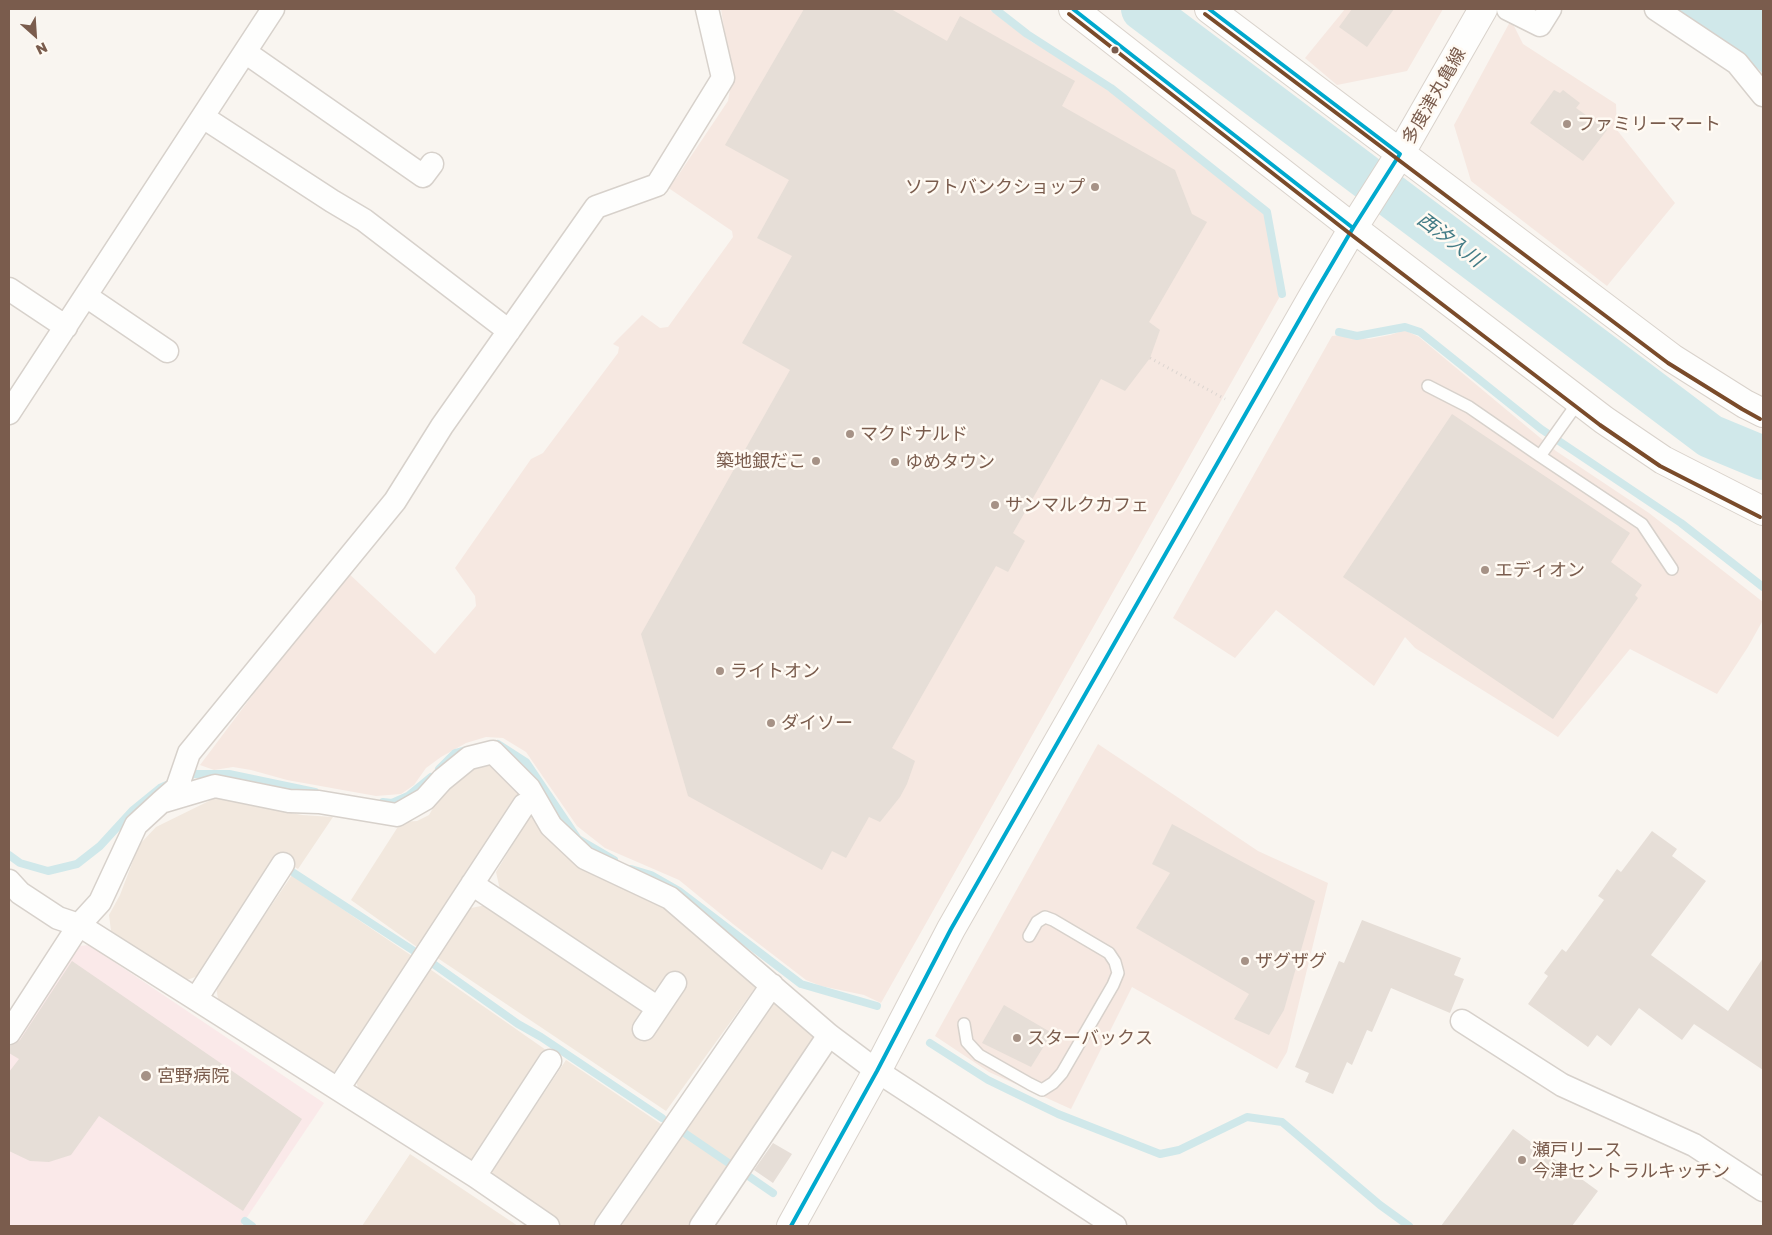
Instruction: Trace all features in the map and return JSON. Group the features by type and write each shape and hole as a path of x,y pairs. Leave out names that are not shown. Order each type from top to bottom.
{"street":[{"path":"9,413 273,9"},
{"path":"9,1033 79,925 100,902 136,825 169,795 189,753 395,502 442,426 596,207 657,185 723,78 708,9"},
{"path":"1073,9 1359,218 1604,420 1663,460 1763,511"},
{"path":"1209,9 1394,164 1672,358 1744,404 1763,413"},
{"name":"多度津丸亀線","path":"791,1226 877,1071 948,934 1359,218 1394,164 1484,9"},
{"path":"1508,9 1540,25 1550,9"},
{"path":"1656,9 1737,62 1763,96"},
{"path":"245,52 423,176 432,164"},
{"path":"203,117 364,220 509,331"},
{"path":"9,289 66,328"},
{"path":"86,296 167,351"},
{"path":"169,795 215,786 289,801 319,802 397,815 425,799 442,780 469,758 493,752 529,788 551,826 585,858 670,898 829,1034 877,1071 1115,1226"},
{"path":"338,1089 524,805"},
{"path":"196,999 283,864"},
{"path":"9,881 20,893 58,918 79,925 475,1176 548,1226"},
{"path":"472,884 658,1008"},
{"path":"644,1029 675,983"},
{"path":"606,1226 772,985"},
{"path":"1462,1020 1562,1085 1694,1145 1763,1190"},
{"path":"701,1226 829,1034"},
{"path":"475,1176 550,1061"}],"lane":[{"path":"1428,386 1469,407 1642,524 1672,569"},
{"path":"1540,456 1579,401"},
{"path":"964,1024 967,1042 980,1055 1042,1090 1053,1083 1062,1073 1113,985 1118,972 1109,953 1054,920 1045,917 1036,922 1029,936"}],"path":[{"path":"1150,358 1228,401"}],"shaded area":[{"path":"721,9 989,9 1032,42 1067,62 1111,92 1266,214 1279,298 881,1003 864,995 821,986 806,980 679,880 605,848 577,826 526,752 503,738 486,737 466,743 426,768 414,785 401,794 376,796 287,780 251,770 233,767 214,770 200,765 346,571 435,654 476,606 475,596 455,568 531,459 543,453 618,353 619,347 613,344 642,315 660,328 668,327 733,237 732,231 667,187 677,177 728,101 732,79"},
{"path":"1345,9 1443,9 1407,71 1337,85 1305,58"},
{"path":"1511,20 1523,44 1616,104 1617,130 1675,203 1607,286 1471,181 1454,125"},
{"path":"1405,330 1419,337 1556,451 1649,513 1763,602 1763,620 1748,647 1717,694 1630,649 1558,737 1415,648 1405,637 1374,686 1276,610 1235,658 1173,618 1332,336 1342,335 1369,339"},
{"path":"1098,744 1258,851 1328,883 1287,1052 1277,1069 1132,987 1071,1109 989,1072 935,1036"},
{"path":"477,761 495,761 521,793 417,947 351,900 401,822 417,821 429,815 440,796"},
{"path":"215,798 302,815 333,817 298,869 278,856 198,976 184,981 111,931 109,915 120,895 139,845 156,827"},
{"path":"533,811 670,906 758,984 666,1111 436,957 466,909 491,904 648,1007 663,986 652,991 500,890 496,872"},
{"path":"292,875 412,956 341,1070 329,1073 219,1005 216,987"},
{"name":"宮野病院","path":"89,945 324,1103 241,1226 9,1226 9,1049 79,946"},
{"path":"427,967 546,1050 472,1159 462,1162 359,1092 355,1077"},
{"path":"775,999 817,1041 689,1226 621,1226"},
{"path":"566,1060 664,1126 594,1226 558,1226 495,1183 492,1171"},
{"path":"410,1154 518,1226 362,1226"}],"water":[{"path":"1677,9 1763,9 1763,74 1741,52"}],"building":[{"name":"ゆめタウン","path":"804,9 891,9 947,41 960,16 1075,81 1062,106 1175,170 1192,214 1207,222 1149,322 1160,330 1150,358 1125,391 1101,379 1013,533 1025,541 1008,572 996,566 892,748 915,761 900,797 880,822 869,817 846,858 832,851 822,870 688,796 641,634 790,370 742,343 792,256 757,238 789,180 725,145"},
{"path":"1352,9 1394,9 1367,47 1339,27"},
{"path":"1554,90 1560,93 1563,90 1580,103 1576,108 1607,130 1583,161 1530,123"},
{"name":"エディオン","path":"1452,414 1630,533 1611,562 1642,585 1635,595 1638,598 1553,719 1343,577"},
{"name":"ザグザグ","path":"1172,824 1315,901 1284,1010 1269,1035 1234,1019 1249,994 1136,928 1170,873 1152,864"},
{"path":"1652,831 1677,849 1672,856 1706,881 1651,955 1728,1011 1763,958 1763,1070 1694,1024 1682,1040 1639,1008 1611,1046 1597,1035 1588,1047 1528,1004 1548,976 1544,973 1562,949 1566,952 1604,900 1598,896 1617,869 1621,872"},
{"path":"1362,920 1461,958 1454,975 1464,979 1450,1013 1391,988 1372,1032 1367,1030 1352,1065 1347,1062 1333,1094 1305,1082 1309,1073 1295,1067 1339,961 1344,963"},
{"name":"宮野病院","path":"72,961 302,1119 243,1211 99,1116 71,1155 49,1162 30,1161 9,1151 9,1072 19,1059 9,1053 9,1046 20,1040"},
{"name":"スターバックス","path":"1004,1005 1052,1033 1031,1067 982,1043"},
{"name":"瀬戸リース 今津セントラルキッチン","path":"1513,1129 1598,1191 1572,1226 1441,1226"},
{"path":"773,1143 792,1154 773,1183 754,1170"}],"waterway":[{"path":"995,9 1027,34 1111,88 1267,212 1282,294"},
{"name":"西汐入川","path":"1143,9 1710,436 1763,458"},
{"path":"1339,332 1357,336 1405,327 1420,332 1541,429 1681,523 1763,587"},
{"path":"498,744 526,762 578,839 614,860"},
{"path":"439,769 455,753 466,750"},
{"path":"184,778 194,774 229,774 315,792"},
{"path":"383,802 392,803 408,796 431,777"},
{"path":"9,855 20,863 48,871 77,864 100,846 133,810 160,788 169,784"},
{"path":"631,869 651,875 679,891 801,984 877,1006"},
{"path":"294,873 417,953"},
{"path":"432,963 518,1024 541,1037 662,1118"},
{"path":"930,1043 988,1080 1058,1114 1160,1154 1179,1150 1247,1117 1282,1122 1380,1205 1409,1226"},
{"path":"683,1132 730,1164"},
{"path":"741,1171 773,1193"},
{"path":"245,1221 252,1226"}],"transit line":[{"path":"1073,9 1353,228"},
{"path":"791,1226 877,1071 951,929 1313,296 1400,154 1209,9"},
{"path":"1069,14 1349,233 1600,425 1660,466 1760,517"},
{"path":"1205,14 1668,363 1760,419"}],"place":[{"name":"ファミリーマート","path":"1567,124"},
{"name":"ソフトバンクショップ","path":"1095,187"},
{"name":"マクドナルド","path":"850,434"},
{"name":"築地銀だこ","path":"816,461"},
{"name":"ゆめタウン","path":"895,462"},
{"name":"サンマルクカフェ","path":"995,505"},
{"name":"エディオン","path":"1485,570"},
{"name":"ライトオン","path":"720,671"},
{"name":"ダイソー","path":"771,723"},
{"name":"ザグザグ","path":"1245,961"},
{"name":"スターバックス","path":"1017,1038"},
{"name":"宮野病院","path":"146,1076"},
{"name":"瀬戸リース 今津セントラルキッチン","path":"1522,1160"}]}
